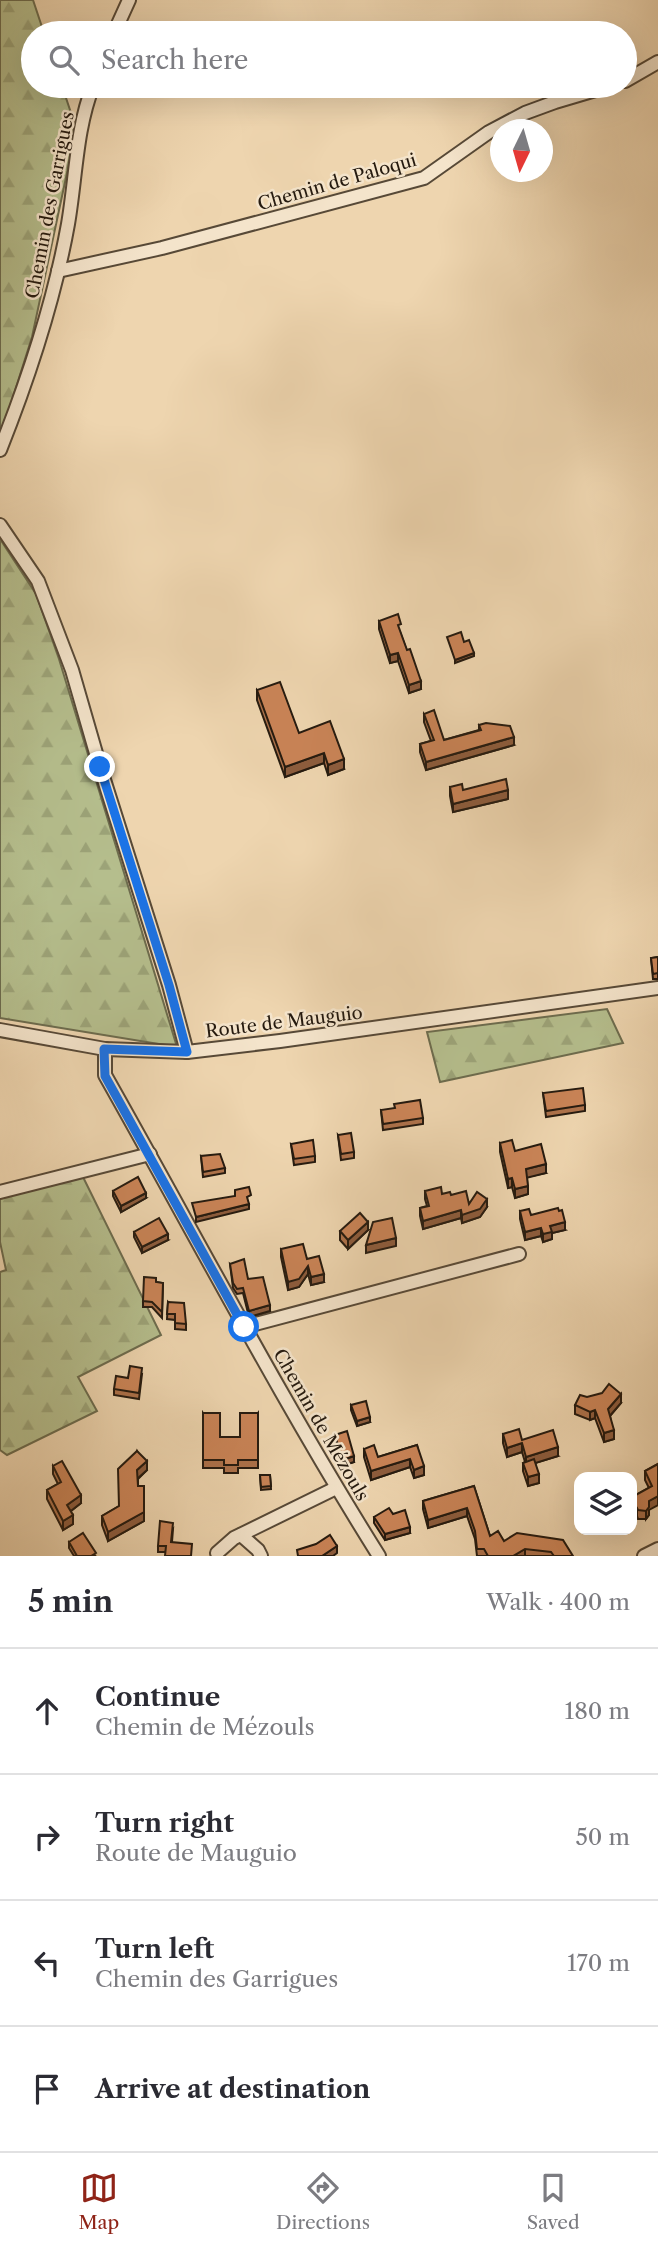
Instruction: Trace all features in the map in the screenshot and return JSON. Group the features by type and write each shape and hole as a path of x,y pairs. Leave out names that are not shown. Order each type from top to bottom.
{"street":[{"path":"119,21 129,0"},
{"path":"637,74 658,62"},
{"name":"Chemin des Garrigues","path":"0,450 34,357 58,271 83,122 90,98"},
{"name":"Chemin de Paloqui","path":"58,271 162,248 424,178 489,132 525,113 568,98"},
{"path":"0,525 38,581 72,670 187,1052"},
{"name":"Route de Mauguio","path":"0,1030 104,1049 187,1052 658,988"},
{"name":"Chemin de Mézouls","path":"104,1049 105,1076 244,1327 336,1488 379,1556"},
{"path":"0,1192 150,1154"},
{"path":"244,1327 519,1254"},
{"path":"218,1553 241,1535 336,1488"},
{"path":"241,1535 261,1556"},
{"path":"644,1556 658,1549"}],"green space":[{"path":"0,0 33,0 40,21 21,21 21,98 66,98 73,119 74,140 32,337 0,438"},
{"path":"0,539 36,594 59,659 177,1047 0,1018"},
{"path":"607,1009 623,1043 440,1082 427,1032"},
{"path":"83,1177 161,1335 78,1377 97,1411 7,1455 0,1450 0,1272 6,1270 0,1242 0,1197"}],"building":[{"path":"398,614 401,624 398,625 421,681 409,685 398,653 390,655 379,621"},
{"path":"461,632 464,642 469,640 474,653 455,660 447,637"},
{"path":"280,682 299,733 330,721 344,759 328,765 324,753 285,767 257,690"},
{"path":"434,710 444,740 481,730 479,725 486,723 510,726 514,737 426,762 420,744 434,740 424,714"},
{"path":"506,779 508,790 453,804 450,787 462,784 463,790"},
{"path":"658,957 658,973 653,974 651,958"},
{"path":"583,1088 585,1105 546,1111 543,1093"},
{"path":"420,1100 423,1118 383,1124 381,1110 395,1108 394,1104"},
{"path":"351,1133 354,1152 341,1154 338,1135"},
{"path":"313,1140 315,1156 294,1159 291,1144"},
{"path":"512,1140 515,1151 541,1144 546,1164 526,1169 528,1186 515,1189 512,1178 508,1179 500,1143"},
{"path":"220,1154 225,1168 203,1172 201,1156"},
{"path":"138,1177 146,1193 121,1206 113,1191"},
{"path":"249,1187 249,1204 196,1217 192,1203 235,1196 235,1190"},
{"path":"441,1187 442,1194 450,1192 451,1195 466,1191 469,1204 477,1192 487,1199 480,1209 462,1215 461,1210 423,1221 420,1208 429,1206 425,1191"},
{"path":"558,1208 559,1211 562,1210 565,1222 550,1226 552,1232 543,1234 541,1228 525,1232 520,1211 529,1209 531,1215"},
{"path":"360,1213 368,1222 348,1240 340,1231"},
{"path":"159,1218 168,1234 142,1247 134,1232"},
{"path":"392,1218 396,1238 366,1245 373,1222"},
{"path":"303,1244 307,1259 319,1256 324,1274 311,1277 308,1266 299,1279 288,1282 281,1249"},
{"path":"244,1259 248,1279 263,1277 270,1305 249,1311 243,1288 237,1289 233,1283 230,1264"},
{"path":"144,1277 156,1278 156,1282 163,1283 162,1312 152,1302 143,1301"},
{"path":"168,1302 184,1303 186,1324 175,1323 175,1314 167,1314"},
{"path":"130,1366 142,1368 139,1393 114,1389 116,1376 128,1378"},
{"path":"609,1384 621,1394 608,1409 614,1430 604,1433 595,1410 590,1412 575,1405 580,1395 587,1397 602,1393"},
{"path":"366,1401 370,1417 357,1421 351,1405"},
{"path":"203,1413 220,1413 220,1437 240,1437 240,1413 258,1413 258,1460 238,1460 238,1465 224,1465 224,1460 203,1460"},
{"path":"519,1429 522,1440 553,1430 558,1447 526,1457 522,1443 507,1448 503,1434"},
{"path":"347,1431 354,1456 342,1460 335,1435"},
{"path":"374,1445 378,1457 417,1445 424,1466 414,1470 410,1459 371,1471 364,1449"},
{"path":"137,1451 147,1461 137,1470 138,1486 144,1486 144,1512 108,1532 102,1516 119,1506 118,1469"},
{"path":"534,1459 539,1474 528,1477 523,1463"},
{"path":"62,1461 81,1495 67,1505 73,1515 63,1521 47,1490 61,1482 53,1466"},
{"path":"658,1464 658,1496 649,1501 646,1511 637,1508 637,1494 652,1486 645,1471"},
{"path":"260,1475 270,1475 271,1486 261,1487"},
{"path":"474,1486 490,1536 498,1531 504,1541 517,1533 563,1540 573,1556 554,1556 551,1552 525,1549 513,1556 488,1556 484,1549 477,1549 475,1531 467,1508 428,1520 423,1501"},
{"path":"389,1508 393,1514 405,1510 410,1527 385,1534 374,1517"},
{"path":"160,1521 173,1523 171,1542 192,1544 191,1556 165,1556 166,1546 158,1546"},
{"path":"83,1533 96,1553 91,1556 77,1556 69,1542"},
{"path":"330,1535 337,1546 322,1556 298,1556 297,1550 316,1544"}],"route":[{"path":"100,767 169,985 187,1052 104,1049 105,1076 244,1327"}]}
